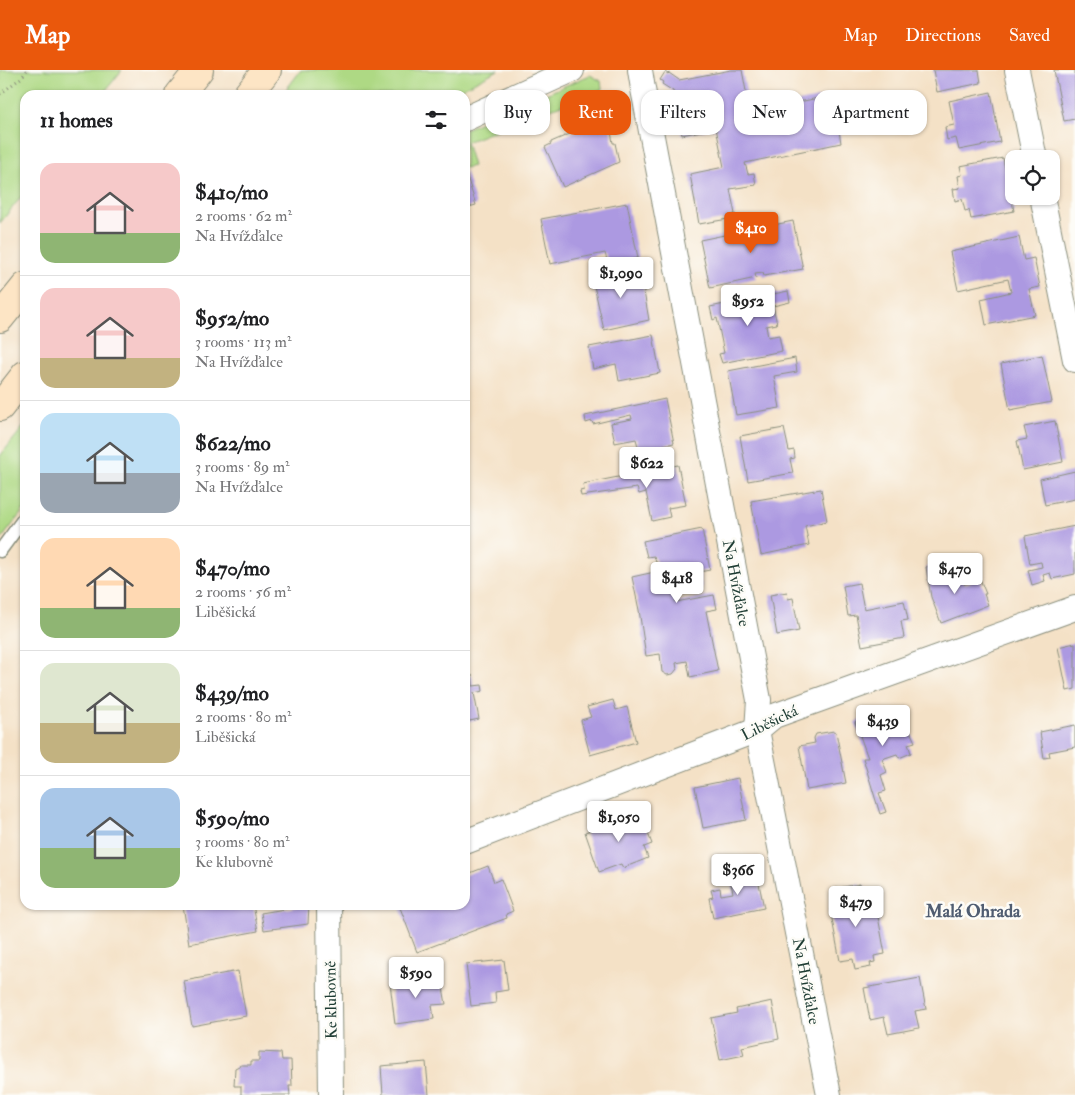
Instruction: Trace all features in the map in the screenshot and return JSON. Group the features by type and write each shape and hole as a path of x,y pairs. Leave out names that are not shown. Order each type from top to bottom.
{"main road":[{"path":"183,90 199,70"},
{"path":"251,90 267,70"},
{"path":"0,318 20,293"},
{"path":"0,407 20,381"}],"street":[{"path":"470,116 572,70"},
{"name":"Na Hvížďalce","path":"640,70 759,700 757,730 830,1095"},
{"path":"1017,70 1033,150"},
{"path":"1044,205 1075,360"},
{"name":"Liběšická","path":"470,840 757,730 774,716 1075,608"},
{"name":"Ke klubovně","path":"329,910 331,1095"}],"lane":[{"path":"0,551 20,524"}],"path":[{"path":"0,94 21,78 26,70"}],"green space":[{"path":"0,70 122,70 106,90 20,90 20,198 0,223"},
{"path":"301,70 498,70 460,90 286,90"},
{"path":"590,75 601,81 602,89 599,90 560,90 560,105 550,109 550,92"},
{"path":"485,120 485,135 470,140 470,127"},
{"path":"470,156 473,166 470,167"},
{"path":"20,431 20,515 0,541 0,456"}],"building":[{"path":"731,70 742,70 746,90 734,90 734,135 804,135 804,101 814,99 814,135 840,135 841,143 745,163 748,174 754,173 756,185 730,189 735,214 728,216 728,219 699,224 690,174 724,167 717,135 724,135 724,90 671,90 662,84 663,82 660,80 665,72 679,80"},
{"path":"933,70 979,70 981,83 937,92"},
{"path":"1054,70 1075,70 1075,119 1064,121"},
{"path":"991,92 1000,142 959,150 956,138 947,140 945,127 954,125 949,101"},
{"path":"567,135 612,135 619,162 563,187 545,147 551,144 551,142"},
{"path":"1003,158 1005,168 1005,205 1013,205 1014,211 971,219 969,210 965,211 962,199 955,201 953,189 960,188 958,176 962,175 960,166"},
{"path":"470,186 476,205 470,207"},
{"path":"627,203 638,258 608,264 605,253 550,264 541,219"},
{"path":"793,221 803,269 764,276 763,273 755,274 756,278 710,288 700,240"},
{"path":"1019,237 1024,260 1034,258 1040,287 1029,289 1035,315 986,325 981,299 1011,292 1008,279 958,290 950,252"},
{"path":"640,269 649,320 604,330 592,277"},
{"path":"788,291 790,302 773,306 777,324 766,326 768,337 779,335 782,351 722,363 719,354 724,353 717,318 713,320 710,307"},
{"path":"653,335 660,373 619,381 616,364 593,369 589,347"},
{"path":"1042,355 1052,402 1010,410 1001,364"},
{"path":"795,358 797,372 774,376 780,408 736,415 728,371"},
{"path":"665,399 674,443 639,450 636,439 615,443 611,423 632,419 631,415 593,424 592,421 586,423 585,416"},
{"path":"1055,421 1063,462 1023,470 1017,441 1027,439 1024,427"},
{"path":"784,428 789,451 794,450 795,458 790,459 793,473 748,481 740,436"},
{"path":"678,465 686,505 668,508 670,517 652,521 646,492 639,494 637,488 581,496 580,491 584,490 583,484"},
{"path":"1075,471 1075,499 1045,505 1040,479"},
{"path":"821,489 827,521 805,526 809,545 761,555 751,501"},
{"path":"1075,526 1075,574 1052,579 1050,573 1043,575 1045,581 1032,585 1028,570 1042,567 1041,562 1030,564 1025,536"},
{"path":"702,529 710,570 699,572 702,588 675,594 676,602 714,595 717,609 706,611 718,671 690,677 687,661 676,663 677,669 673,674 667,675 662,672 660,654 646,656 632,577 659,571 654,556 647,557 643,541"},
{"path":"936,565 940,582 960,574 964,584 980,579 988,605 941,623 931,597 926,567"},
{"path":"859,583 864,609 904,601 908,620 901,621 904,638 862,646 856,615 848,616 843,586"},
{"path":"787,592 788,599 793,598 799,631 777,635 770,595"},
{"path":"1075,643 1075,689 1067,691 1058,647"},
{"path":"470,675 472,675 473,686 482,685 483,691 474,693 479,719 470,721"},
{"path":"613,700 616,710 627,707 636,742 590,755 581,720 591,717 587,707"},
{"path":"897,712 900,720 904,718 915,742 908,744 911,753 899,758 897,754 882,759 887,772 881,775 886,791 879,793 886,812 880,814 863,758 868,758 855,722 876,714 878,719"},
{"path":"1075,725 1075,747 1049,752 1050,757 1044,758 1040,732"},
{"path":"836,732 846,783 807,790 799,746 815,743 814,738 816,734"},
{"path":"738,778 746,820 703,828 695,787"},
{"path":"623,814 629,817 632,816 636,825 642,822 646,828 652,844 644,847 648,858 623,868 621,864 599,872 585,832 610,824 612,818"},
{"path":"488,866 494,882 501,879 513,911 506,914 507,918 417,952 401,910 470,910 470,873"},
{"path":"756,869 764,908 713,918 709,898 713,897 711,890 720,888 721,895 733,893 729,874"},
{"path":"860,884 860,887 865,886 866,892 861,893 864,913 877,911 885,954 874,956 875,962 870,963 871,967 855,970 853,959 840,961 830,909 835,908 833,889"},
{"path":"184,910 254,910 258,931 189,944"},
{"path":"279,910 309,910 308,924 264,930 261,913"},
{"path":"504,960 508,990 495,992 496,1003 471,1006 466,964"},
{"path":"238,971 246,1016 192,1026 184,981"},
{"path":"441,977 446,1004 432,1005 434,1019 395,1024 390,983"},
{"path":"920,978 926,1009 915,1011 919,1028 888,1034 884,1017 870,1020 864,988"},
{"path":"772,1001 779,1039 742,1047 744,1055 720,1060 711,1018 737,1013 736,1009"},
{"path":"259,1052 281,1053 282,1060 291,1060 292,1086 289,1086 290,1095 241,1095 241,1086 234,1086 235,1068 241,1065 251,1065 251,1061 259,1061"},
{"path":"426,1062 429,1095 383,1095 381,1066"}],"district":[{"name":"Malá Ohrada","path":"973,911"}]}
